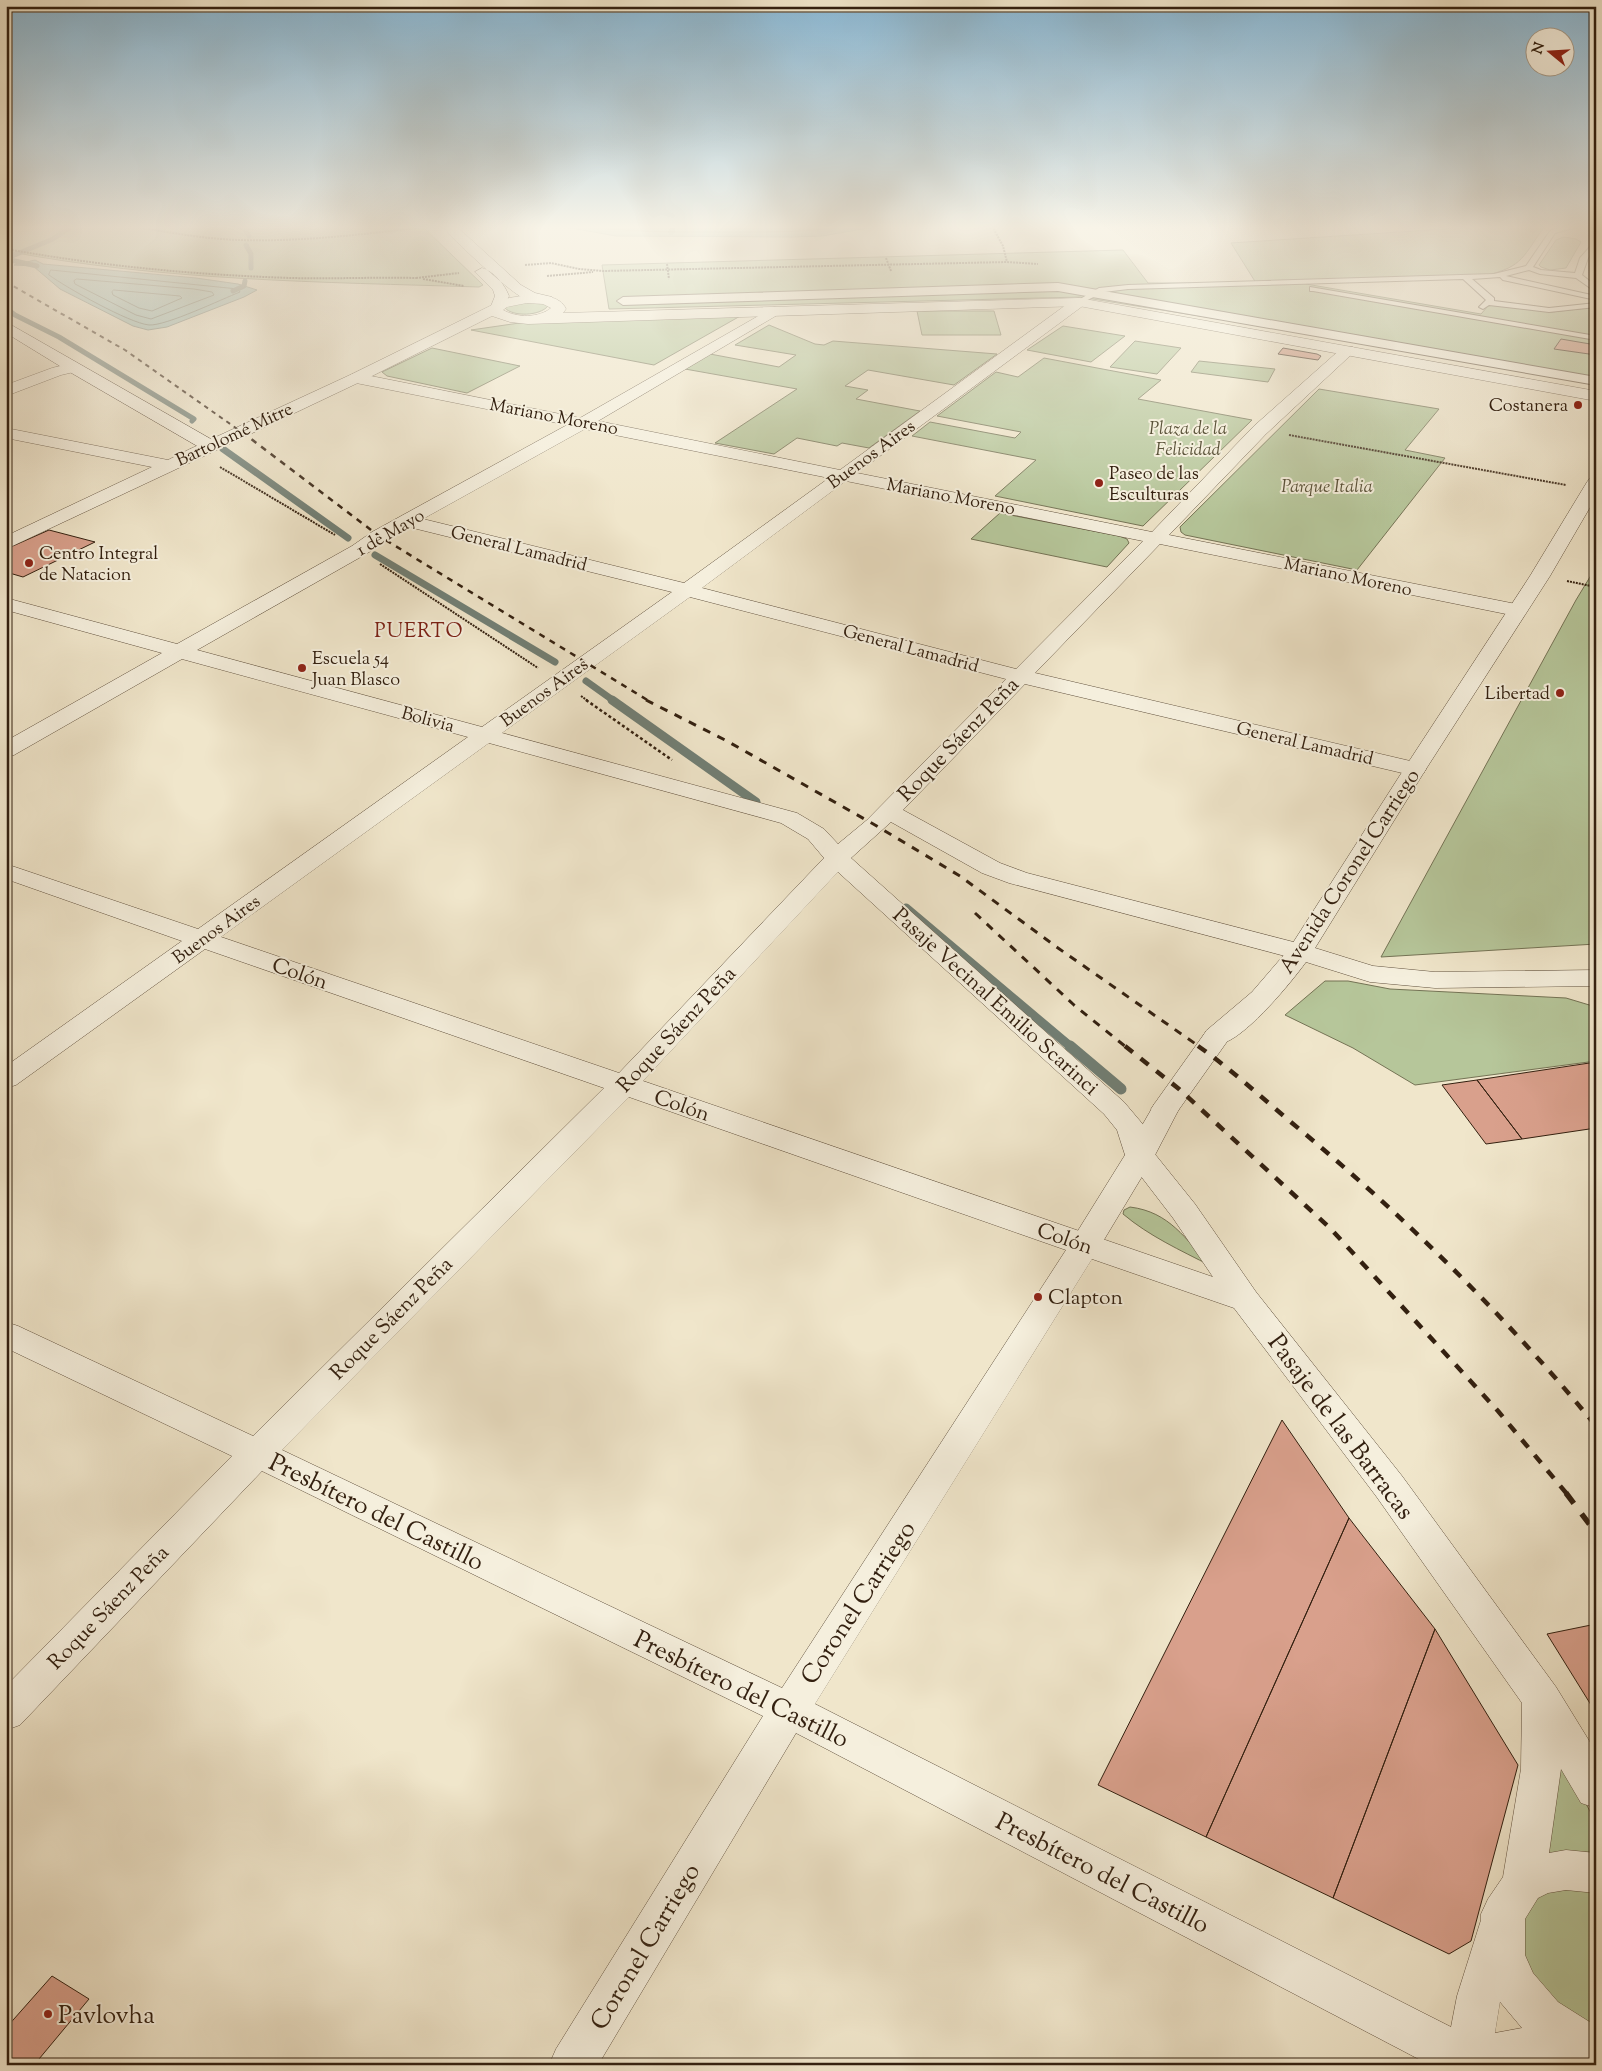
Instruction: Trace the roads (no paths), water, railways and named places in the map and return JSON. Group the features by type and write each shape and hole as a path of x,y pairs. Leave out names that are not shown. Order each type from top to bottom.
{"street":[{"name":"Bartolomé Mitre","path":"6,543 356,378 468,323"},
{"name":"Bartolomé Mitre","path":"462,326 490,323"},
{"name":"1 de Mayo","path":"6,750 359,550 379,536 586,422 754,323"},
{"name":"Buenos Aires","path":"6,1078 687,590 1052,323"},
{"path":"1210,323 1596,396"},
{"path":"1237,323 1596,381"},
{"path":"6,326 65,370"},
{"path":"6,340 65,370 203,449"},
{"name":"Roque Sáenz Peña","path":"6,1713 257,1453 624,1085 837,858 888,811 1260,430 1348,350"},
{"path":"6,391 65,370"},
{"name":"Mariano Moreno","path":"356,378 586,422 1516,610"},
{"path":"6,433 168,465"},
{"name":"Avenida Coronel Carriego","path":"1085,1245 1165,1110 1217,1036 1240,1020 1283,976 1300,952 1516,610 1540,576 1594,486"},
{"name":"General Lamadrid","path":"409,521 687,590 1019,676 1415,769"},
{"name":"Bolivia","path":"6,604 789,818 816,834 837,858"},
{"path":"888,811 991,868 1018,878 1300,952 1370,974 1435,980 1596,978"},
{"name":"Pasaje Vecinal Emilio Scarinci","path":"837,858 1114,1108 1131,1128 1140,1155"},
{"name":"Colón","path":"6,871 1245,1300"},
{"name":"Pasaje de las Barracas","path":"1140,1155 1184,1210 1245,1300 1389,1486 1542,1699 1596,1790"},
{"name":"Coronel Carriego","path":"572,2065 789,1710 1085,1245"},
{"name":"Presbítero del Castillo","path":"6,1334 789,1710 1467,2062"},
{"path":"1542,1699 1541,1770 1503,1955 1517,1988 1542,2018 1586,2045"},
{"path":"1586,2045 1518,2051 1502,2056 1467,2062 1479,1996 1513,1899 1545,1873 1571,1869 1596,1873"}],"lane":[{"path":"1508,323 1596,338"}],"water":[{"path":"126,323 178,323 167,327 148,330"}],"waterway":[{"path":"30,323 59,337 194,419 192,421"},
{"path":"223,449 348,538"},
{"path":"375,555 555,662"},
{"path":"586,681 614,701"},
{"path":"612,700 756,802"},
{"path":"906,908 1071,1047"},
{"path":"1070,1046 1121,1089"}],"railway":[{"path":"77,323 125,350 243,433"},
{"path":"242,432 379,536 649,701"},
{"path":"646,700 727,741 875,825 960,876 1058,948 1200,1047"},
{"path":"975,913 1074,1005 1126,1047"},
{"path":"1125,1046 1179,1089 1330,1228 1498,1411 1567,1494"},
{"path":"1198,1046 1333,1158 1413,1230 1489,1305 1596,1426"},
{"path":"1566,1493 1596,1533"}],"place":[{"name":"Costanera","path":"1578,405"},
{"name":"Paseo de las Esculturas","path":"1099,483"},
{"name":"Centro Integral de Natacion","path":"29,563"},
{"name":"Escuela 54 Juan Blasco","path":"302,668"},
{"name":"Libertad","path":"1560,693"},
{"name":"Clapton","path":"1038,1297"},
{"name":"Pavlovha","path":"48,2014"}],"district":[{"name":"PUERTO","path":"419,630"}],"park label":[{"name":"Plaza de la Felicidad","path":"1188,438"},
{"name":"Parque Italia","path":"1327,486"}]}
